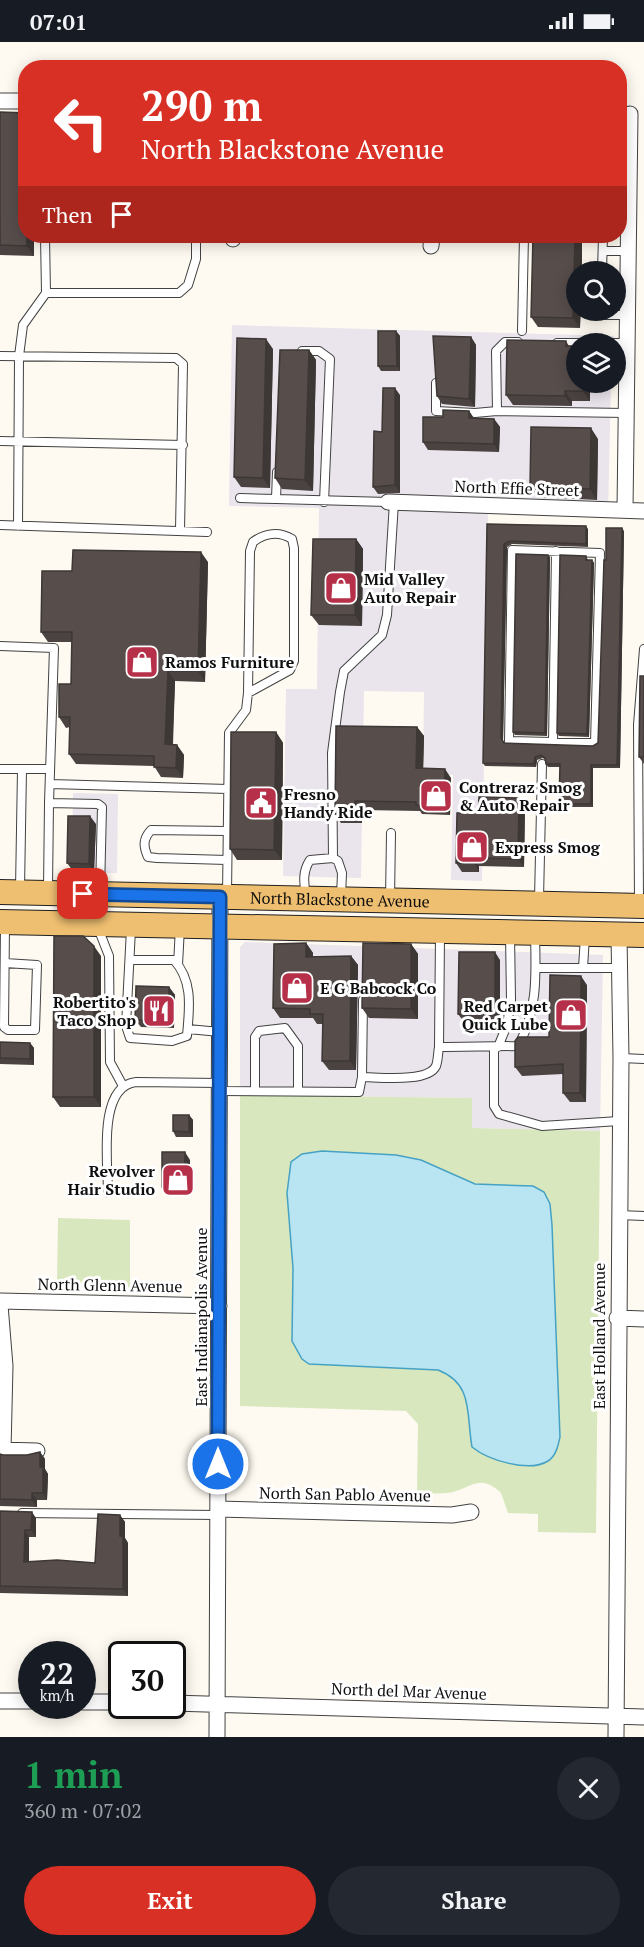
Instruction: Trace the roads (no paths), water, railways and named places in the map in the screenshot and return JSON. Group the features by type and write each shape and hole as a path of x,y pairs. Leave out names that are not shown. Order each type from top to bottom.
{"main road":[{"name":"North Blackstone Avenue","path":"10,892 611,906 642,911"},
{"path":"510,933 518,921 528,918 595,920 606,917 611,906"},
{"path":"619,935 627,923 642,911"},
{"name":"North Blackstone Avenue","path":"3,922 220,926 364,935 440,931 644,935"}],"street":[{"path":"0,101 18,101"},
{"path":"627,140 631,114"},
{"path":"626,266 630,251 627,231"},
{"path":"625,510 628,315 626,303"},
{"name":"North Effie Street","path":"391,502 644,511"},
{"name":"East Indianapolis Avenue","path":"217,1737 220,926 224,897"},
{"name":"East Holland Avenue","path":"616,1737 617,1318 621,1058 619,935"},
{"path":"0,1303 5,1365 2,1450 37,1451"},
{"name":"North Glenn Avenue","path":"0,1303 219,1305"},
{"path":"617,1318 644,1319"},
{"name":"North San Pablo Avenue","path":"218,1512 452,1515 471,1512"},
{"path":"0,1701 18,1701"},
{"name":"North del Mar Avenue","path":"186,1703 644,1717"}],"lane":[{"path":"18,526 19,356 23,325 46,292 45,243"},
{"path":"46,292 179,293 188,285 196,259 196,243"},
{"path":"522,331 524,243"},
{"path":"603,243 603,261"},
{"path":"603,251 630,251"},
{"path":"497,411 496,351 505,342 528,342"},
{"path":"550,343 627,343"},
{"path":"298,351 319,351 330,359 324,501"},
{"path":"0,356 176,358 183,364 180,531"},
{"path":"436,379 436,411 626,413"},
{"path":"0,441 183,445"},
{"path":"276,499 277,464"},
{"path":"240,498 391,502 387,615 382,635 344,671 332,753 333,858 340,866 341,899"},
{"path":"0,525 207,532"},
{"path":"224,897 227,860 229,733 246,710 248,693 250,551 253,542 262,536 285,535 292,539 294,548 294,661 290,670 248,693"},
{"path":"512,550 600,553 595,743 552,742 542,745 509,741 512,550"},
{"path":"552,742 556,551"},
{"path":"0,646 54,648 48,893"},
{"path":"642,911 638,725 644,649"},
{"path":"539,904 542,764"},
{"path":"0,769 50,769"},
{"path":"10,892 22,769"},
{"path":"50,783 228,789"},
{"path":"49,803 98,804 102,807 100,894"},
{"path":"227,831 151,830 145,837 144,849 148,856 157,858 227,860"},
{"path":"390,900 391,833"},
{"path":"306,898 304,872 310,860 333,858"},
{"path":"3,922 5,1029 35,1030 37,965 5,963"},
{"path":"97,924 109,956 110,1062 123,1086"},
{"path":"131,924 132,960"},
{"path":"178,965 180,925"},
{"path":"362,1077 420,1077 430,1074 436,1066 439,1047 440,931"},
{"path":"510,933 511,1000 507,1025 496,1047 494,1106 499,1114 542,1126 619,1121"},
{"path":"439,1047 518,1046 534,1005 535,933"},
{"path":"583,968 585,934"},
{"path":"132,960 174,960 182,969 190,999 187,1036 172,1041 130,1038 126,1026 128,963 132,960"},
{"path":"536,968 619,968"},
{"path":"108,1193 110,1110 113,1098 123,1086 136,1082 255,1091 359,1092 362,1077 363,988"},
{"path":"255,1091 255,1037 259,1031 274,1028 285,1028 298,1046 298,1091"},
{"path":"188,1029 220,1032"},
{"path":"621,1058 644,1059"},
{"path":"618,1215 644,1216"},
{"path":"11,1512 218,1512"}],"water":[{"path":"322,1151 396,1155 421,1160 475,1184 533,1186 544,1192 550,1204 552,1225 560,1437 555,1454 551,1459 530,1466 520,1465 498,1460 472,1447 463,1392 458,1383 438,1370 309,1364 302,1359 292,1341 293,1268 287,1193 291,1162 302,1154"}],"place":[{"name":"Mid Valley Auto Repair","path":"341,588"},
{"name":"Ramos Furniture","path":"142,662"},
{"name":"Contreraz Smog & Auto Repair","path":"436,796"},
{"name":"Fresno Handy Ride","path":"261,803"},
{"name":"Express Smog","path":"472,847"},
{"name":"E G Babcock Co","path":"297,988"},
{"name":"Robertito's Taco Shop","path":"159,1011"},
{"name":"Red Carpet Quick Lube","path":"571,1015"},
{"name":"Revolver Hair Studio","path":"178,1180"}]}
